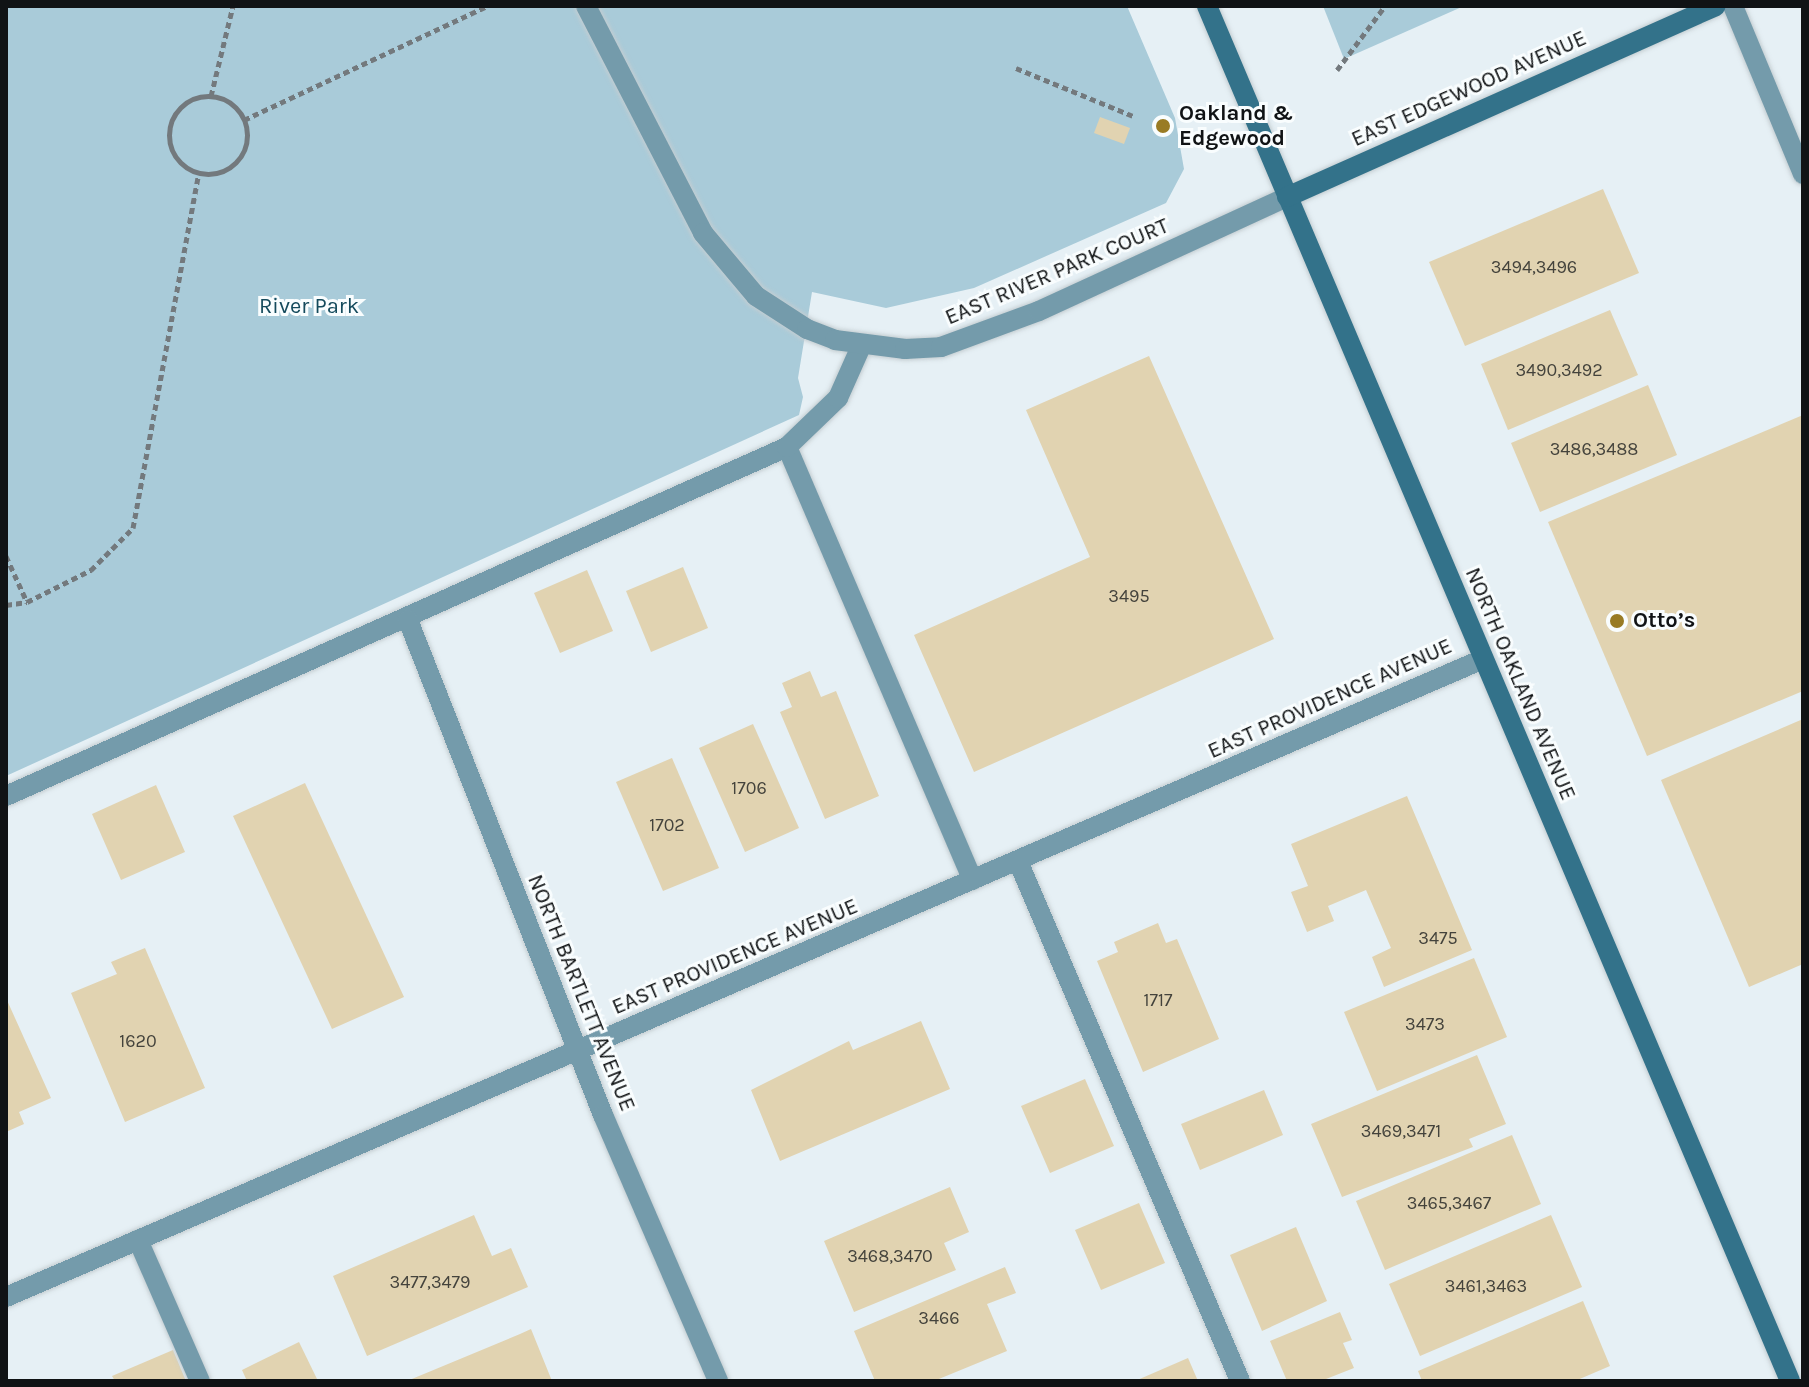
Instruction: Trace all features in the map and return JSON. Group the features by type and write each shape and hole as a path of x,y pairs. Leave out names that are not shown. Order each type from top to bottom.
{"main road":[{"name":"NORTH OAKLAND AVENUE","path":"1207,6 1790,1381"},
{"name":"EAST EDGEWOOD AVENUE","path":"1287,197 1715,6"}],"street":[{"name":"EAST RIVER PARK COURT","path":"586,6 703,233 737,278 807,329 862,344 924,349 970,338 1287,197"},
{"path":"1733,6 1803,174"},
{"path":"6,796 408,620 787,447 838,398 862,344"},
{"path":"787,447 973,880"},
{"name":"NORTH BARTLETT AVENUE","path":"408,620 577,1052 718,1381"},
{"name":"EAST PROVIDENCE AVENUE","path":"6,1297 1483,659"},
{"path":"1018,861 1240,1381"},
{"path":"138,1240 200,1381"}],"path":[{"path":"211,96 233,6"},
{"path":"244,120 487,6"},
{"path":"1337,70 1385,6"},
{"path":"1016,68 1133,116"},
{"path":"211,96 227,102 244,120 241,156 219,172 199,173 182,165 172,151 169,128 182,105 211,96"},
{"path":"6,605 27,602 91,570 133,528 199,173"},
{"path":"6,556 27,602"}],"green space":[{"name":"River Park","path":"6,6 1127,6 1175,118 1184,169 1166,203 974,288 886,308 812,292 798,378 803,397 799,415 6,776"},
{"path":"1323,6 1464,6 1344,59"}],"building":[{"path":"1100,117 1130,128 1124,144 1094,133"},
{"path":"1603,189 1639,273 1465,346 1429,262"},
{"path":"1610,310 1638,375 1508,430 1481,364"},
{"path":"1149,356 1274,639 974,772 914,635 1090,557 1026,410"},
{"path":"1648,385 1677,455 1540,512 1511,443"},
{"path":"1803,415 1803,691 1647,756 1548,522"},
{"path":"683,567 708,628 651,652 626,591"},
{"path":"587,570 613,631 560,653 534,593"},
{"path":"810,671 821,697 836,691 879,796 825,819 780,712 792,707 782,683"},
{"path":"1803,719 1803,964 1749,987 1661,780"},
{"path":"753,724 799,828 745,852 699,748"},
{"path":"672,758 719,868 663,891 616,782"},
{"path":"305,783 404,997 332,1029 233,816"},
{"path":"156,785 185,852 121,880 92,814"},
{"path":"1407,796 1472,950 1384,987 1372,957 1391,948 1366,890 1328,906 1334,921 1307,932 1291,892 1308,886 1291,844"},
{"path":"1158,923 1166,943 1177,939 1219,1039 1143,1072 1097,961 1118,952 1114,942"},
{"path":"145,948 205,1088 125,1122 71,993 117,974 111,962"},
{"path":"1474,958 1507,1037 1377,1091 1344,1012"},
{"path":"6,998 51,1098 19,1112 24,1124 6,1132"},
{"path":"921,1021 950,1089 780,1161 751,1090 849,1041 853,1050"},
{"path":"1477,1055 1506,1124 1469,1139 1473,1147 1342,1197 1311,1124"},
{"path":"1085,1079 1114,1146 1050,1173 1021,1106"},
{"path":"1264,1090 1283,1135 1200,1170 1181,1124"},
{"path":"1512,1135 1541,1204 1385,1270 1356,1201"},
{"path":"950,1187 969,1232 944,1243 956,1270 854,1312 824,1241"},
{"path":"1139,1203 1165,1263 1101,1290 1075,1230"},
{"path":"474,1215 492,1256 511,1248 528,1287 367,1356 333,1276"},
{"path":"1551,1215 1582,1287 1420,1356 1389,1284"},
{"path":"1296,1227 1327,1301 1262,1331 1230,1255"},
{"path":"1005,1267 1016,1293 987,1304 1007,1351 934,1381 875,1381 854,1331"},
{"path":"1583,1301 1610,1366 1575,1381 1422,1381 1418,1371"},
{"path":"1340,1312 1352,1340 1343,1343 1354,1368 1321,1381 1287,1381 1270,1341"},
{"path":"531,1329 552,1381 407,1381 520,1334"},
{"path":"299,1342 318,1381 247,1381 242,1370"},
{"path":"173,1350 186,1381 115,1381 112,1376"},
{"path":"1188,1358 1198,1381 1135,1381"}],"place":[{"name":"Oakland & Edgewood","path":"1163,126"},
{"name":"Otto’s","path":"1617,621"}]}
